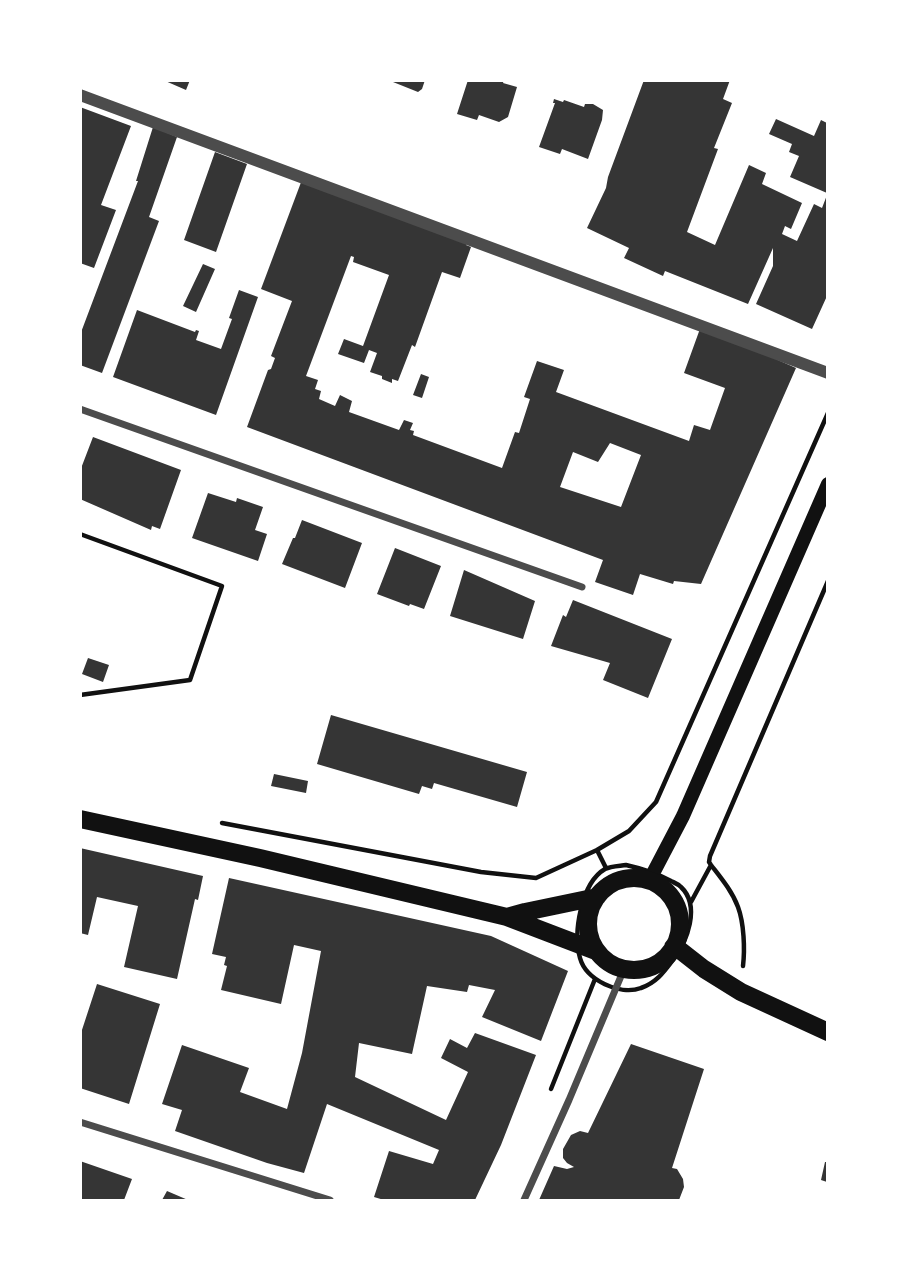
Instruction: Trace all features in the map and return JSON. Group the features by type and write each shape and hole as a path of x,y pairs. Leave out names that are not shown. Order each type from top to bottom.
{"main road":[{"path":"651,876 683,816 828,484"},
{"path":"80,819 260,858 507,917 596,951"},
{"path":"507,917 591,898 615,882 651,876"},
{"path":"591,898 588,929 596,951 613,965 624,969 646,968 677,949 680,921 670,896 651,876"},
{"path":"677,949 741,992 828,1031"}],"street":[{"path":"80,95 828,373"},
{"path":"80,409 582,587"},
{"path":"524,1200 624,969"},
{"path":"80,1122 330,1200"}],"path":[{"path":"219,822 481,872 536,878 597,850 629,831 656,802 828,413"},
{"path":"80,534 222,586 190,680 80,695"},
{"path":"741,992 745,951 739,908 729,888 709,862 710,856 828,581"},
{"path":"597,850 606,868"},
{"path":"691,903 681,887 626,865 606,868 592,882 591,898 578,916 578,944 584,967 595,979 616,989 639,989 659,979 690,925 691,903 711,865"}],"building":[{"path":"163,80 190,80 186,90"},
{"path":"388,80 425,80 418,92"},
{"path":"468,80 504,80 503,83 517,87 508,117 499,122 479,115 477,120 457,114"},
{"path":"644,80 730,80 723,99 732,103 714,148 718,149 687,232 715,245 749,165 766,173 762,184 802,203 791,229 785,226 782,234 797,241 814,204 822,208 827,195 827,296 812,329 756,304 773,266 773,248 748,304 665,271 663,276 624,258 629,248 587,228 606,188"},
{"path":"554,99 584,107 585,104 593,104 603,110 588,159 562,149 560,154 539,147 555,103"},
{"path":"80,107 131,126 101,205 116,210 94,268 80,263"},
{"path":"776,119 814,136 821,120 827,123 827,193 790,177 799,156 789,152 792,144 769,134"},
{"path":"153,127 177,137 149,217 159,221 102,373 80,365 80,335 138,181"},
{"path":"215,152 247,164 216,252 184,240"},
{"path":"303,177 468,239 466,245 471,247 460,278 442,272 415,347 412,345 398,381 392,379 392,383 370,372 377,353 369,350 364,363 338,354 344,339 363,346 389,275 353,262 354,257 351,256 306,376 318,380 315,389 321,391 319,399 335,406 340,395 352,401 349,412 399,430 404,420 413,423 410,430 414,431 413,435 502,468 515,432 519,433 530,399 524,397 537,361 564,370 556,392 689,441 694,425 710,430 725,388 684,373 701,326 796,368 701,584 674,581 673,584 640,574 633,595 595,582 603,560 247,427 275,358 271,356 292,301 261,289","holes":["610,443 641,455 621,507 560,487 573,452 598,462"]},
{"path":"203,264 215,269 196,312 183,306"},
{"path":"239,290 258,297 216,415 113,377 137,310 195,332 199,331 196,340 221,349"},
{"path":"421,374 429,377 422,398 413,395"},
{"path":"93,437 181,470 160,529 152,526 151,530 80,499 80,471"},
{"path":"208,493 236,502 237,498 263,507 255,530 267,534 258,561 192,538"},
{"path":"302,520 362,543 345,588 282,564"},
{"path":"395,548 441,566 424,609 377,594"},
{"path":"464,570 535,601 523,639 450,616"},
{"path":"573,600 672,639 648,698 603,680 610,663 551,646 563,615 566,617"},
{"path":"88,658 109,665 103,682 82,674"},
{"path":"331,715 527,772 517,807 434,783 432,789 422,786 419,794 317,764"},
{"path":"274,774 308,781 306,793 271,786"},
{"path":"80,848 203,876 198,900 195,899 177,979 124,967 138,906 97,897 88,935 80,933"},
{"path":"229,878 491,936 568,971 541,1041 482,1017 495,990 469,985 467,992 427,986 412,1054 359,1043 355,1077 446,1120 468,1072 441,1058 450,1039 467,1048 475,1033 536,1055 501,1145 475,1200 384,1200 374,1197 389,1151 433,1164 439,1150 327,1104 304,1173 175,1131 182,1110 162,1104 182,1045 249,1068 240,1092 287,1109 302,1053 321,951 294,945 281,1004 221,990 227,966 224,965 226,957 212,954"},
{"path":"97,984 160,1004 129,1104 80,1088 80,1036"},
{"path":"631,1044 704,1069 672,1168 677,1169 683,1179 684,1187 679,1200 539,1200 554,1166 567,1169 574,1167 563,1158 563,1149 571,1135 580,1131 588,1133"},
{"path":"80,1161 132,1179 124,1200 80,1200"},
{"path":"827,1162 827,1182 821,1180"},
{"path":"167,1191 188,1200 162,1200"}]}
